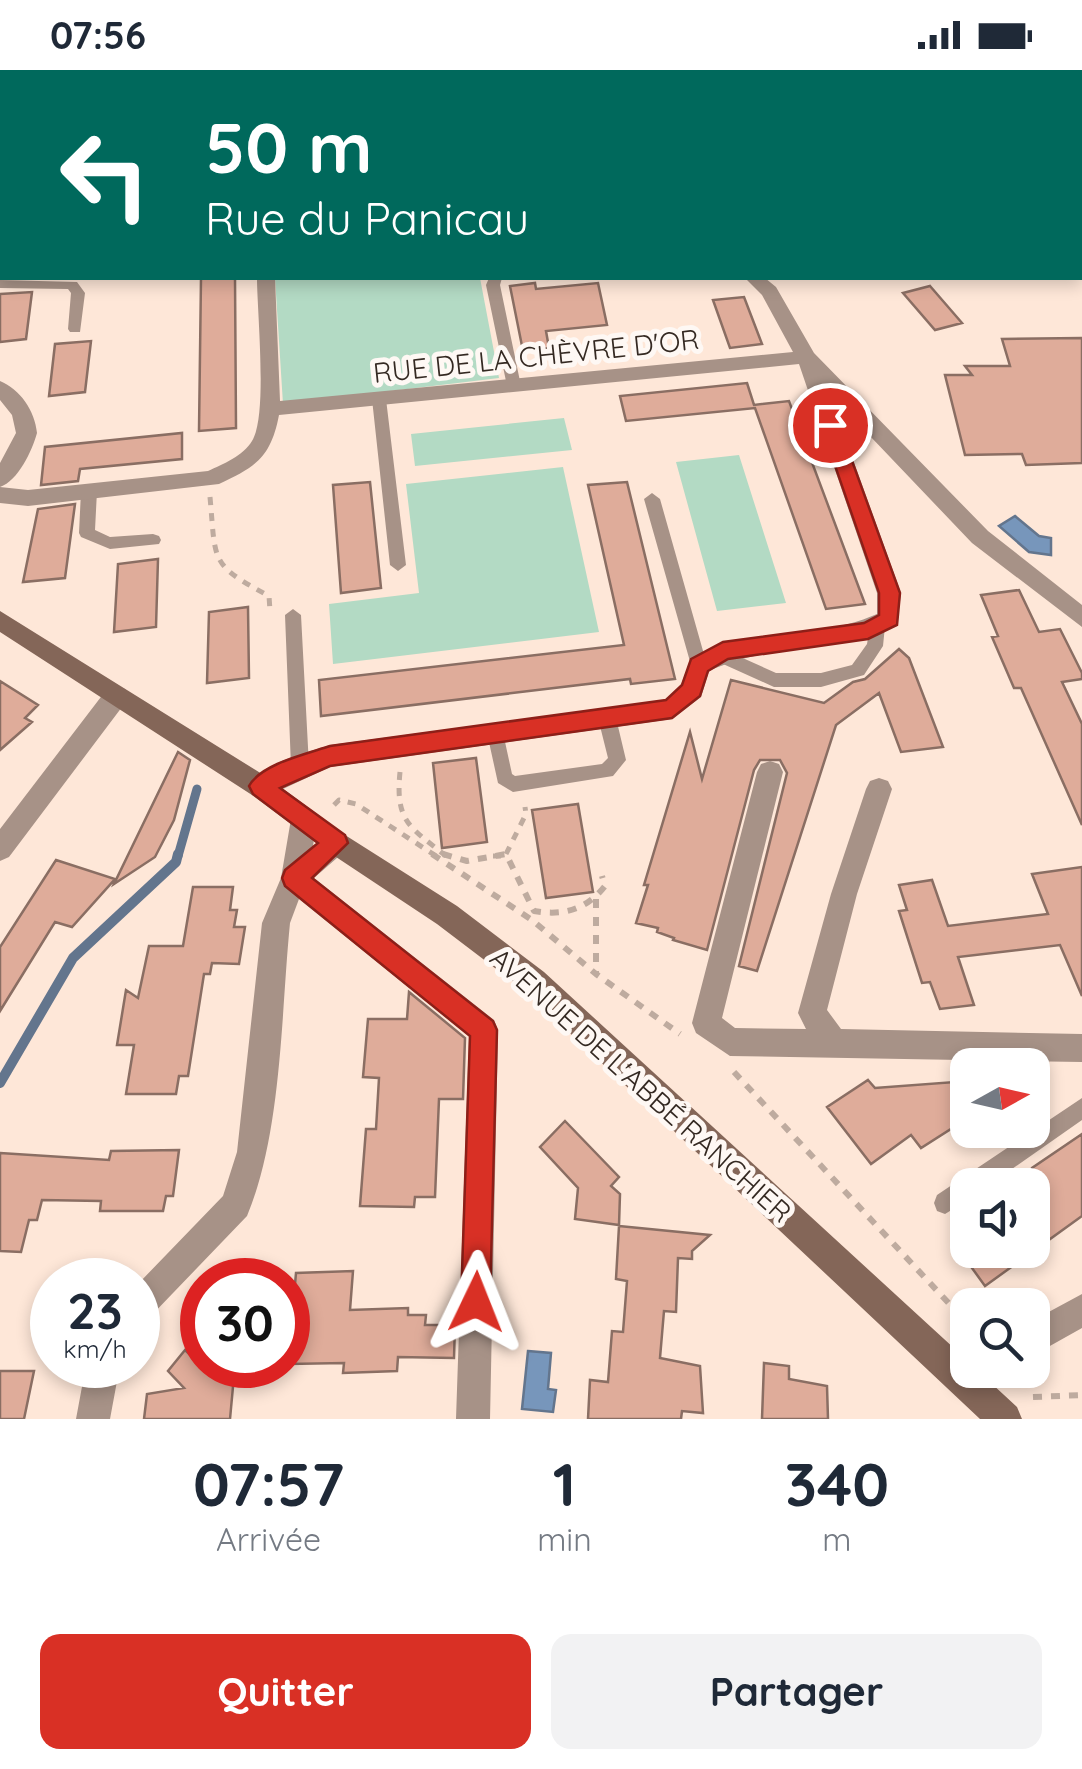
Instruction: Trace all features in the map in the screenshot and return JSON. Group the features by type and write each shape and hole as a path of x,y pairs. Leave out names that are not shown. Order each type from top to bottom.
{"street":[{"path":"0,495 28,498 211,478 240,464 264,443 270,409 266,280"},
{"path":"261,786 330,756 672,709 692,690 709,659 868,631 889,619 889,593 806,357 769,291 756,280"},
{"path":"806,357 980,537 1082,618"},
{"name":"RUE DE LA CHÈVRE D'OR","path":"270,409 806,357"},
{"path":"0,388 25,414 28,428 25,445 0,480"},
{"name":"AVENUE DE L'ABBÉ RANCHIER","path":"0,620 261,786 336,843 447,915 534,982 950,1351"},
{"path":"0,849 116,696"},
{"path":"770,772 706,1023 730,1042 1082,1048"},
{"path":"834,1043 812,1013 844,894 879,789"},
{"path":"160,1284 236,1206 252,1152 276,922 294,878 304,819"},
{"path":"294,878 336,843"},
{"path":"294,878 484,1030 472,1419"},
{"path":"1050,1329 1082,1310"},
{"path":"93,1419 99,1388"},
{"name":"AVENUE DE L'ABBÉ RANCHIER","path":"987,1388 1006,1419"}],"lane":[{"path":"494,280 514,386"},
{"path":"0,284 72,285 78,293 75,329"},
{"path":"379,399 398,565"},
{"path":"89,491 87,533 97,541 115,544 153,540"},
{"path":"652,499 709,659 774,680 821,680 858,670 875,646 876,626"},
{"path":"293,615 300,766"},
{"path":"496,733 504,778 513,784 607,771 617,760 607,718"},
{"path":"995,1168 1082,1108"},
{"path":"945,1203 950,1199"}],"path":[{"path":"211,478 210,522 216,558 228,574 258,588"},
{"path":"399,754 397,800 404,822 448,858 468,860 506,854"},
{"path":"520,783 526,814 506,854 534,911 577,912 596,899 605,886 602,876"},
{"path":"334,805 339,800 356,804 532,920 596,974 688,1040"},
{"path":"596,899 596,974"},
{"path":"718,1061 734,1072 798,1139 950,1304"},
{"path":"1033,1397 1082,1395"}],"green space":[{"path":"275,280 480,280 499,378 283,404"},
{"path":"564,418 572,450 415,466 411,434"},
{"path":"739,455 786,603 717,611 676,462"},
{"path":"563,467 599,632 333,664 329,604 419,593 406,484"}],"water":[{"path":"1015,516 1039,536 1051,538 1051,555 1029,552 999,526"},
{"path":"528,1351 551,1353 548,1389 556,1390 553,1412 522,1409"}],"building":[{"path":"201,280 235,280 236,428 199,431"},
{"path":"535,283 536,289 598,283 607,325 546,331 549,348 523,351 510,286"},
{"path":"930,286 962,323 935,330 903,293"},
{"path":"32,292 26,339 0,342 0,294"},
{"path":"744,297 762,344 730,348 713,300"},
{"path":"1082,338 1082,463 1026,465 1022,454 965,455 945,375 972,375 965,366 1010,366 1002,339"},
{"path":"91,341 85,392 49,396 55,344"},
{"path":"747,383 754,405 789,401 865,604 826,609 755,408 626,421 620,396"},
{"path":"182,433 182,459 80,469 78,481 41,485 45,447"},
{"path":"370,482 381,588 341,593 333,485"},
{"path":"627,482 675,679 631,684 630,679 321,716 319,680 624,645 588,485"},
{"path":"75,504 65,578 23,582 38,509"},
{"path":"158,559 156,627 114,632 118,564"},
{"path":"1019,590 1039,632 1060,629 1082,673 1082,679 1062,682 1082,724 1082,825 1021,688 1014,688 992,637 998,636 981,595"},
{"path":"248,607 249,678 207,683 209,612"},
{"path":"899,649 909,658 943,747 901,752 879,693 836,725 757,971 739,966 787,773 780,760 760,760 754,770 707,950 673,940 657,932 658,928 636,923 690,732 702,779 731,680 824,703 853,682 865,679"},
{"path":"0,681 38,705 25,718 32,722 0,750"},
{"path":"178,752 190,760 174,820 155,857 114,884"},
{"path":"476,758 487,842 442,848 433,763"},
{"path":"578,804 593,892 546,898 532,810"},
{"path":"56,860 115,879 72,927 55,922 0,1011 0,947"},
{"path":"1082,867 1082,996 1060,945 958,957 974,1005 940,1009 930,982 922,983 899,911 907,910 899,885 932,880 948,926 1048,914 1032,874"},
{"path":"193,887 233,887 230,910 237,910 234,927 245,927 239,964 212,963 210,974 204,974 188,1076 179,1076 176,1094 126,1094 134,1045 117,1045 126,990 138,998 149,946 183,946"},
{"path":"409,992 465,1038 463,1099 439,1099 435,1197 415,1197 414,1207 360,1206 366,1129 376,1129 379,1078 363,1077 368,1019 407,1019"},
{"path":"868,1080 875,1088 950,1082 950,1129 921,1148 911,1135 871,1164 827,1107"},
{"path":"565,1121 619,1177 611,1186 620,1194 619,1225 575,1219 578,1188 540,1147"},
{"path":"1082,1134 1082,1216 1050,1239 1050,1168 1032,1168"},
{"path":"179,1150 173,1196 166,1196 163,1211 100,1211 101,1201 42,1200 37,1220 29,1220 21,1252 0,1251 0,1153 109,1160 111,1151"},
{"path":"619,1226 710,1235 692,1251 692,1259 678,1258 676,1312 664,1311 660,1358 700,1366 703,1413 682,1411 681,1419 588,1419 590,1380 608,1382 612,1331 623,1332 627,1281 616,1279"},
{"path":"972,1268 1010,1268 985,1286"},
{"path":"353,1271 350,1310 408,1308 408,1315 426,1315 425,1325 455,1325 454,1358 398,1357 397,1371 343,1373 344,1363 310,1364 310,1273"},
{"path":"180,1356 180,1384 168,1371"},
{"path":"764,1363 789,1366 789,1379 827,1386 828,1419 762,1419"},
{"path":"0,1371 30,1371 24,1419 0,1419"},
{"path":"184,1388 233,1388 230,1419 144,1419 147,1394"}],"waterway":[{"path":"178,856 197,789"},
{"path":"0,1083 73,958 176,862 178,854"}],"route":[{"path":"476,1302 484,1030 294,878 336,843 261,786 330,756 672,709 692,690 699,665 723,651 868,631 889,619 889,593 830,425"}]}
